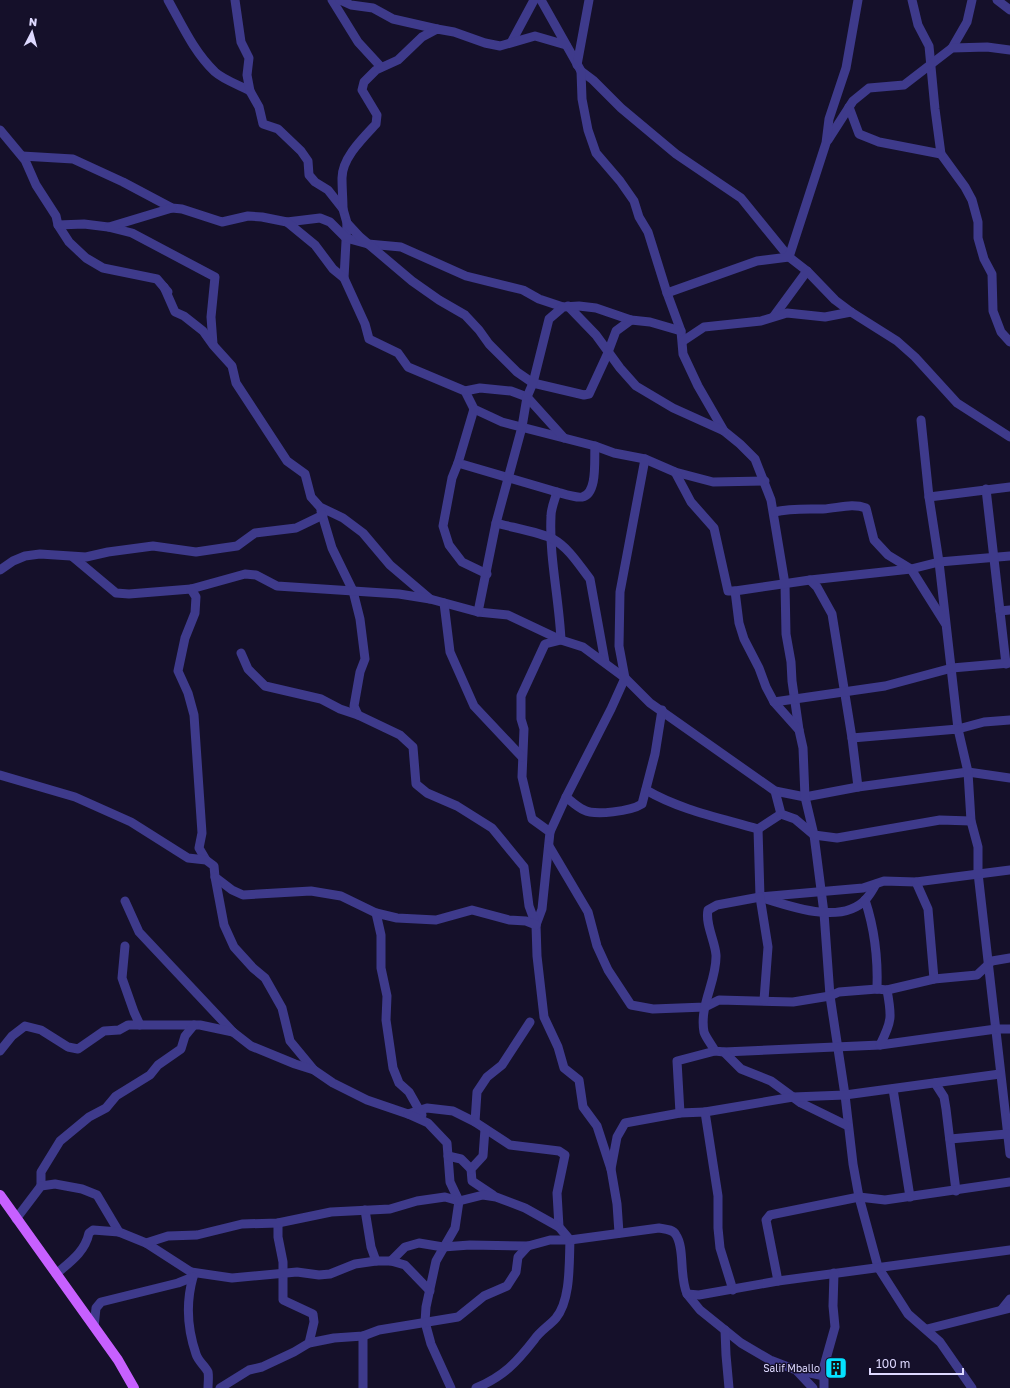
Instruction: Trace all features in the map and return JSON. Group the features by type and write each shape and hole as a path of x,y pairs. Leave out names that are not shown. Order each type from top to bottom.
{"main road":[{"path":"0,1195 118,1360 134,1388"}],"street":[{"path":"168,0 189,38 206,62 216,73 250,91"},
{"path":"235,0 241,42 249,58 247,75 250,91 259,107 263,124 278,129 301,151 308,161 309,175 315,182 328,190 343,210"},
{"path":"332,0 358,42 382,67"},
{"path":"340,0 351,5 373,8 393,19 454,32 484,43 500,46 512,41 535,36 566,45"},
{"path":"512,41 534,0"},
{"path":"541,0 579,68 621,108 676,154 740,198 789,257 807,271 835,300 851,312 897,340 915,357 957,404 1010,437"},
{"path":"589,0 579,68 588,130 596,154 620,181 634,201 639,217 648,232 682,336 683,354 698,386 724,431"},
{"path":"789,257 826,143 829,119 846,68 858,0"},
{"path":"919,0 914,4 918,25 929,46 941,154 965,187 972,200 978,222 978,238 984,259 992,274 993,311 1001,332 1010,342"},
{"path":"826,143 853,101 869,88 904,85 952,48 967,22 972,0"},
{"path":"997,0 1010,10"},
{"path":"344,278 347,223 343,210 342,177 355,146 376,124 376,115 362,90 364,82 382,67 398,60 422,37 437,29"},
{"path":"952,48 987,47 1010,50"},
{"path":"849,107 859,134 879,142 941,154"},
{"path":"0,130 22,156 36,185 56,216 58,225 70,242 86,258 103,268 157,279 184,316 203,331 213,345 232,366 236,383 287,461 305,474 311,497 321,511 332,548 353,591 360,619 365,659 360,672 354,706 358,715"},
{"path":"22,156 72,159 124,182 172,208"},
{"path":"108,227 172,208 182,209 222,222 248,216 288,222 320,218 330,222 346,238 368,244 401,247 466,276 524,290 539,299 566,307 596,308 631,320 650,322 682,336 704,327 761,321 787,313 825,317 851,312"},
{"path":"288,222 315,245 333,269 344,278 365,324 369,339 398,353 408,368 465,391 480,388 511,391 527,397 565,439"},
{"path":"347,223 368,244 412,281 439,300 465,315 479,330 489,344 517,372 533,382 584,395 589,394 608,353 616,331 631,320"},
{"path":"58,225 84,224 108,227 132,233 214,277 211,317 213,345"},
{"path":"667,293 757,261 789,257"},
{"path":"774,316 807,271"},
{"path":"566,307 596,335 608,353 636,386 673,408 724,431 755,459 765,481 774,512 785,584 786,634 799,730 803,748 805,797 814,835 824,913 830,996 846,1095 848,1126 859,1197 878,1267 908,1314 927,1329 940,1342 972,1388"},
{"path":"478,612 487,574 496,523 522,427 527,397 533,382 549,319 566,307"},
{"path":"465,391 474,409 502,422 595,446 614,453 644,459 676,472 713,482 765,481"},
{"path":"474,409 452,478 443,526 449,545 462,562 487,574"},
{"path":"921,420 929,497 947,626 958,729 968,772 971,821 978,847 978,873 1010,1154"},
{"path":"458,463 580,498 588,495 593,489 595,446"},
{"path":"536,925 542,909 550,832 625,678 619,646 620,592 644,459"},
{"path":"676,472 691,502 714,528 728,591 911,569 939,562 1010,556"},
{"path":"929,497 1010,487"},
{"path":"774,702 795,701 885,686 952,668 1008,664 1000,611 986,489"},
{"path":"557,492 550,514 561,640"},
{"path":"774,512 792,508 825,509 856,505 866,508 874,540 888,555 911,569 947,626"},
{"path":"0,570 13,561 24,556 40,554 86,557 153,546 196,552 237,546 255,533 296,528 321,511"},
{"path":"321,511 343,518 363,533 390,565 430,599"},
{"path":"496,523 552,538 567,549 590,579 605,662"},
{"path":"73,557 116,593 129,594 191,589 245,574 256,575 277,586 399,594 430,599 478,612 508,615 561,640 584,647 625,678 650,703 775,791 805,797 858,787 968,772 1010,778"},
{"path":"810,580 817,587 832,614 846,693 858,787"},
{"path":"191,589 196,597 195,613 185,638 178,671 188,693 194,715 202,833 199,848 206,860 214,866 224,925 234,947 253,968 265,978 282,1008 290,1041 314,1070 333,1083 367,1100 408,1114 428,1123"},
{"path":"736,591 739,623 744,639 774,702 799,730"},
{"path":"444,604 450,652 474,706 522,757"},
{"path":"1000,611 1010,610"},
{"path":"550,832 532,819 522,777 524,729 521,719 521,696 545,644 561,640"},
{"path":"241,653 248,669 265,686 321,699 340,709 358,715 400,735 413,747 416,784 426,793 457,806 492,828 524,867 529,906 536,925 537,956 544,1017 558,1047 564,1068 579,1080 583,1107 597,1126 611,1169 617,1204 619,1233"},
{"path":"566,797 585,811 605,812 635,808 642,804 655,754 662,710"},
{"path":"852,738 958,729 984,722 1010,720"},
{"path":"0,775 75,797 131,822 188,858 206,860"},
{"path":"646,790 658,797 687,808 758,829 782,814"},
{"path":"775,791 782,814"},
{"path":"782,814 795,819 814,835 837,838 940,820 971,821"},
{"path":"758,829 760,897 768,947 764,1000"},
{"path":"549,846 588,912 597,946 612,976 631,1005 653,1009 704,1007 719,1000 764,1000 793,1002 830,996 839,992 876,989 887,990 934,978 977,975 992,961 1010,958"},
{"path":"715,1051 704,1032 704,1007 713,980 716,956 707,916 708,910 717,906 760,897 863,888 884,881 916,882 1010,870"},
{"path":"216,877 232,890 243,895 311,891 331,893 360,904 376,913 408,920 436,920 472,910 509,920 526,921 536,925"},
{"path":"916,882 928,909 934,978"},
{"path":"760,897 795,908 824,913 851,910 866,900 876,884"},
{"path":"866,900 877,975 876,989"},
{"path":"125,901 139,932 233,1032 251,1046 314,1070"},
{"path":"376,913 381,935 381,968 387,996 386,1020 393,1068 399,1083 409,1092 428,1123 447,1143 450,1182 459,1201 455,1228 436,1261 426,1307 425,1322 432,1344 451,1388"},
{"path":"125,946 122,978 140,1025"},
{"path":"880,1045 889,1026 891,1014 887,990"},
{"path":"475,1122 477,1092 487,1077 502,1065 530,1022"},
{"path":"0,1051 12,1036 25,1026 41,1030 68,1048 78,1049 104,1031 119,1030 128,1026 194,1025 233,1032"},
{"path":"16,1219 41,1186 41,1172 60,1140 88,1117 106,1108 116,1096 150,1075 158,1065 181,1049 185,1036 194,1025"},
{"path":"680,1113 677,1061 715,1051 724,1052 880,1045 996,1029 1010,1029"},
{"path":"724,1052 741,1069 771,1081 793,1097 848,1126"},
{"path":"611,1169 617,1137 625,1123 680,1113 705,1112 793,1097 846,1095 1000,1074"},
{"path":"935,1083 944,1097 956,1191"},
{"path":"893,1089 910,1197"},
{"path":"408,1114 427,1108 453,1111 475,1122 510,1145 559,1151 565,1155 557,1193 559,1227"},
{"path":"705,1112 718,1196 718,1228 720,1248 733,1290"},
{"path":"471,1169 483,1156 486,1130"},
{"path":"950,1139 1007,1134"},
{"path":"448,1156 462,1159 471,1169 472,1180 496,1197"},
{"path":"778,1281 766,1220 770,1215 859,1197 885,1200 956,1191 1010,1182"},
{"path":"41,1186 55,1184 82,1189 97,1195 119,1232"},
{"path":"146,1243 168,1236 197,1235 242,1224 278,1223 331,1212 390,1209 417,1201 445,1197 459,1201 483,1195 496,1197 524,1208 559,1227 570,1240 569,1278 565,1298 557,1317 502,1374 495,1380 476,1388"},
{"path":"365,1210 371,1247 376,1261"},
{"path":"278,1223 278,1236 283,1262 283,1300 313,1314 314,1322 309,1343"},
{"path":"391,1261 405,1247 419,1243 443,1247 470,1245 528,1246 550,1240 570,1240 659,1228 669,1229 676,1234 679,1243 683,1284 687,1294 700,1310 741,1343 770,1360 796,1370 824,1376"},
{"path":"56,1274 82,1252 87,1242 89,1233 93,1230 119,1232 146,1243 192,1274 232,1278 297,1272 319,1275 330,1274 355,1264 376,1261 391,1261 405,1265 430,1291"},
{"path":"220,1388 249,1370 262,1367 309,1343 334,1338 363,1336 379,1330 458,1317 484,1296 507,1286 516,1272 518,1257 528,1246"},
{"path":"687,1294 699,1295 778,1281 1010,1250"},
{"path":"824,1388 824,1366 835,1326 833,1306 834,1273"},
{"path":"94,1327 96,1308 101,1302 178,1283 192,1274"},
{"path":"192,1274 188,1308 191,1336 196,1356 208,1373 208,1388"},
{"path":"927,1329 1006,1308 1010,1300"},
{"path":"725,1330 729,1388"},
{"path":"363,1336 363,1388"},
{"path":"796,1370 813,1388"}],"place":[{"name":"Salif Mballo","path":"836,1368"}]}
